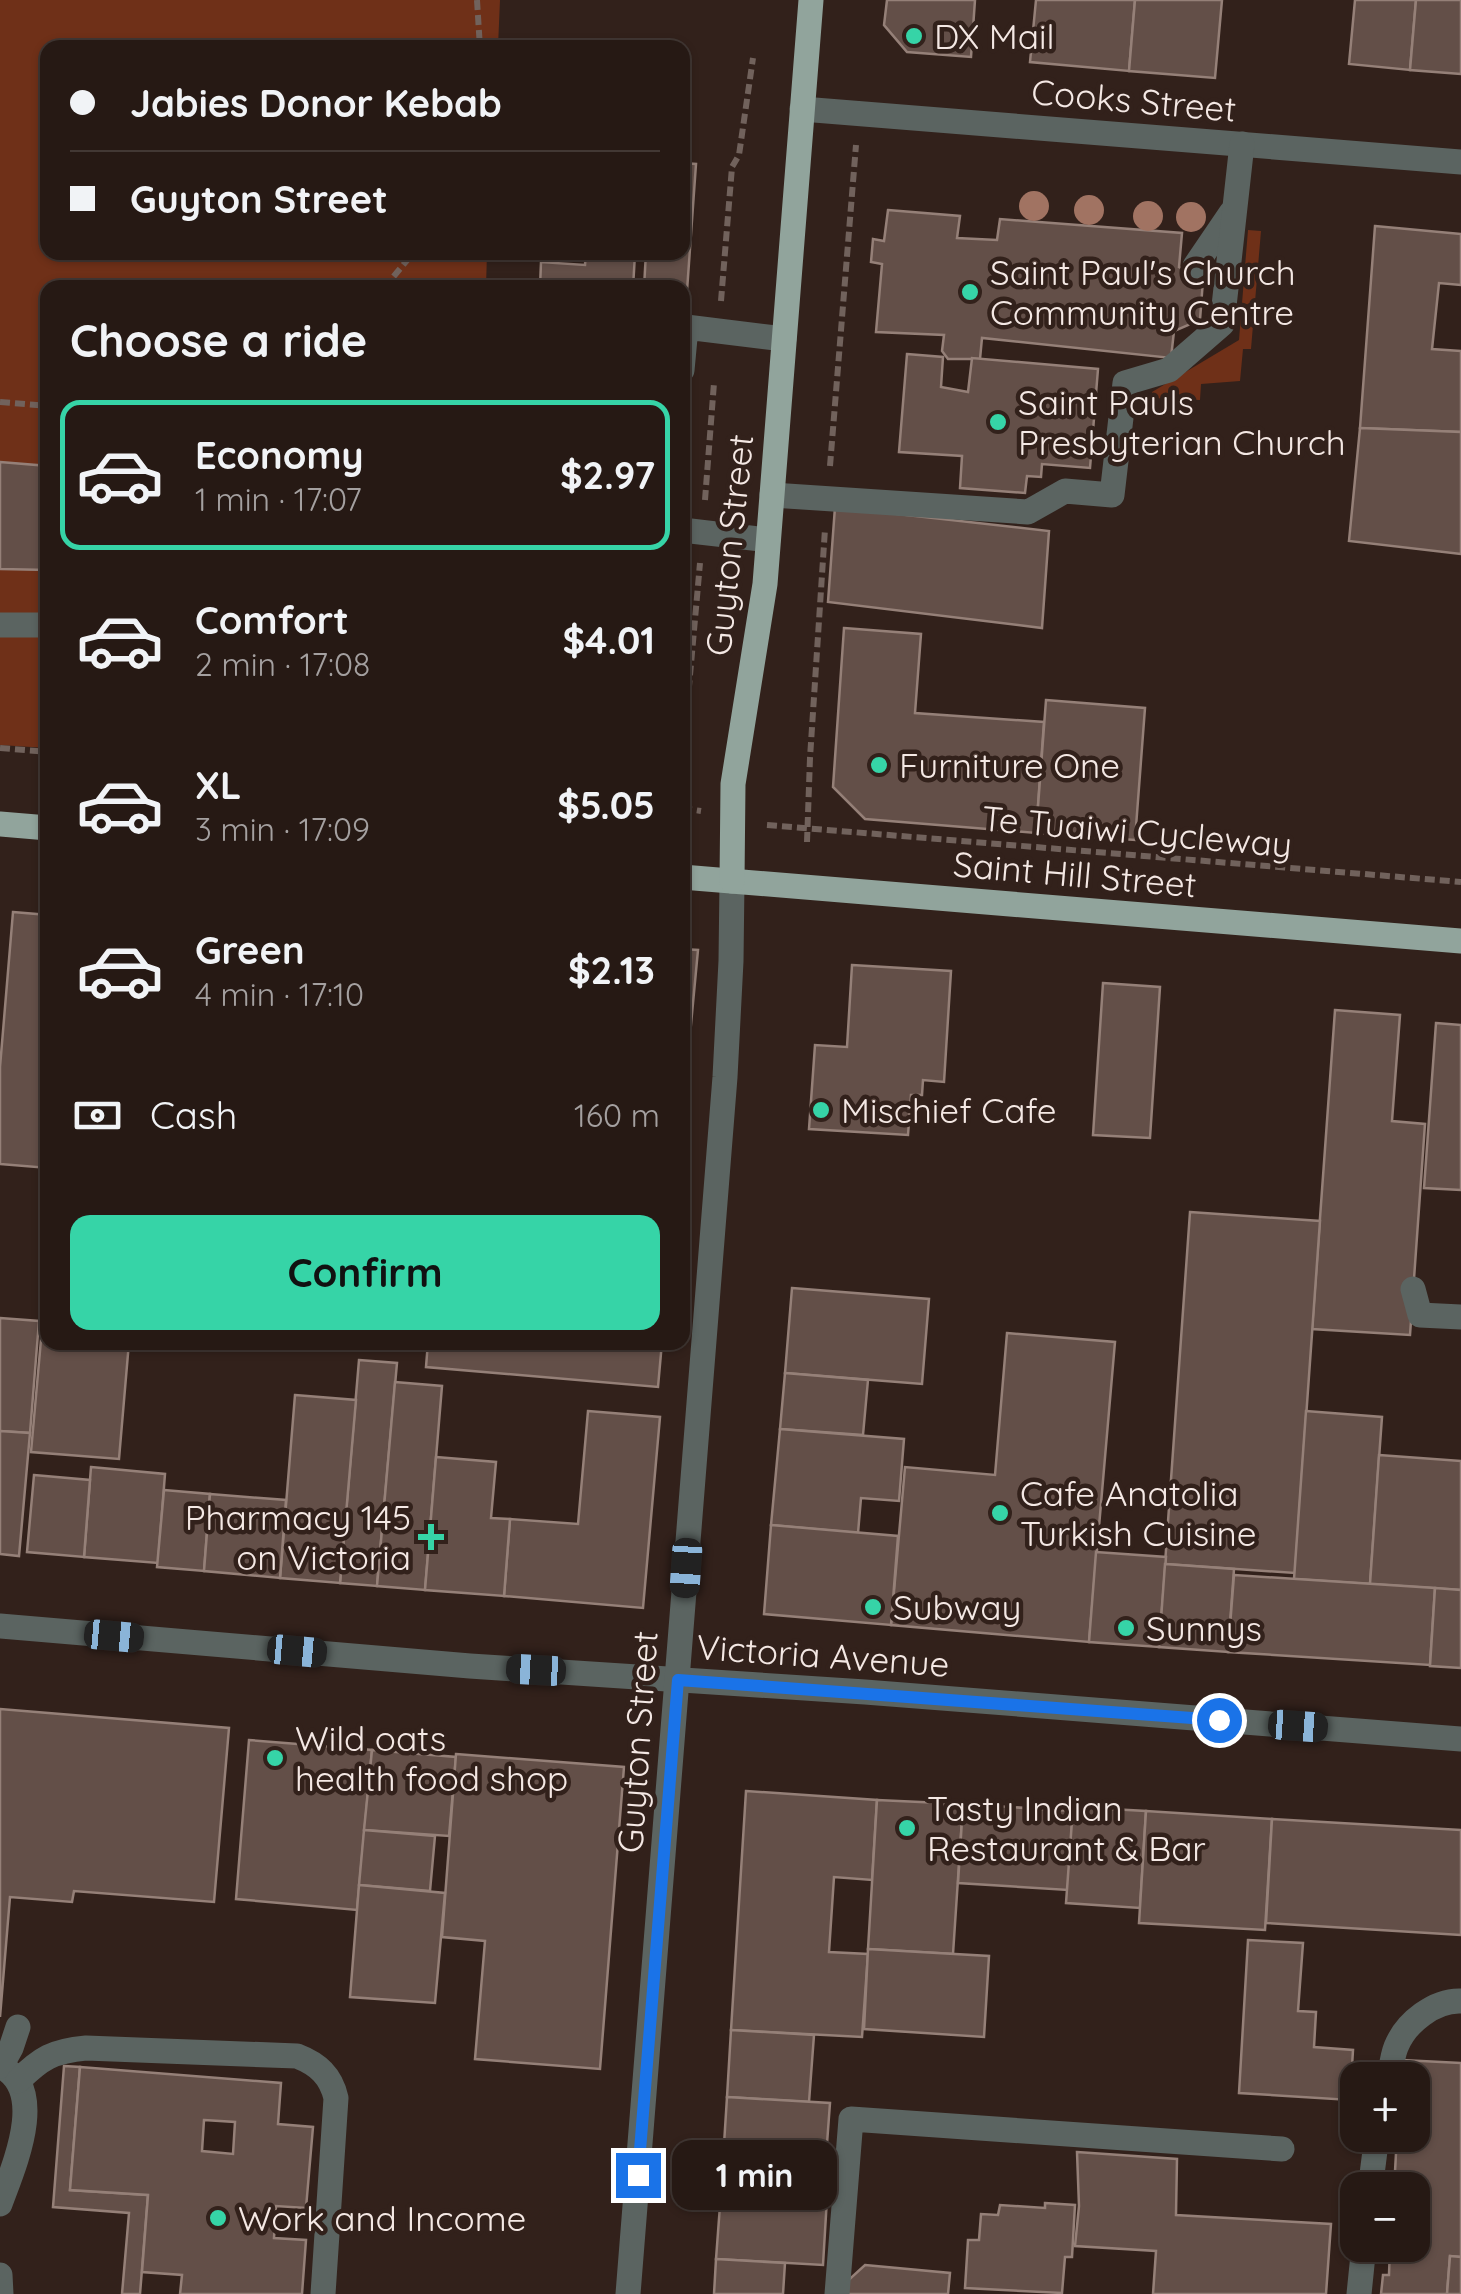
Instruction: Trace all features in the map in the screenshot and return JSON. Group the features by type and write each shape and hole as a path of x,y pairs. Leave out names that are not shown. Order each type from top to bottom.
{"main road":[{"name":"Guyton Street","path":"732,881 734,784 765,584 811,0"},
{"path":"0,824 40,827"},
{"name":"Saint Hill Street","path":"690,878 1461,942"}],"street":[{"name":"Cooks Street","path":"802,108 1461,162"},
{"path":"772,495 1028,512 1065,491 1112,495 1125,383 1169,370 1222,324 1242,144"},
{"path":"1194,266 1234,209"},
{"path":"690,327 784,339"},
{"path":"692,532 768,540"},
{"path":"0,625 40,625"},
{"name":"Guyton Street","path":"628,2294 725,1077 732,881"},
{"path":"1413,1290 1420,1314 1461,1318"},
{"name":"Victoria Avenue","path":"0,1626 470,1666 1461,1739"},
{"path":"1393,2062 1396,2045 1408,2028 1447,2000 1461,2001"},
{"path":"0,2204 20,2151 24,2127 24,2106 6,2072 18,2027"},
{"path":"6,2072 66,2050 124,2041 272,2047 318,2066 333,2086 346,2136 323,2294"},
{"path":"324,2072 338,2050"},
{"path":"837,2294 851,2119 1282,2149"},
{"path":"1359,2294 1362,2262"},
{"path":"0,2274 1,2294"}],"path":[{"path":"477,0 480,40"},
{"path":"690,579 692,532 719,331 732,166 740,155 753,58"},
{"path":"391,280 407,260"},
{"path":"0,402 40,405"},
{"path":"0,748 40,751"},
{"name":"Te Tuaiwi Cycleway","path":"775,826 1461,882"},
{"path":"807,842 808,829"}],"shaded area":[{"path":"0,0 500,0 498,40 40,40 40,260 487,260 486,280 40,280 40,748 0,745"},
{"path":"1248,230 1261,231 1251,349 1243,349 1240,381 1201,384 1200,400 1152,398 1152,392 1239,340"}],"building":[{"path":"887,0 975,0 971,57 907,52 884,25"},
{"path":"1036,0 1135,0 1129,71 1030,62"},
{"path":"1135,0 1222,0 1215,78 1129,71"},
{"path":"1355,0 1416,0 1410,70 1349,64"},
{"path":"1416,0 1461,0 1461,74 1410,70"},
{"path":"690,164 696,164 690,249"},
{"path":"888,210 960,216 957,238 997,240 1000,219 1182,233 1179,267 1203,280 1200,320 1174,331 1171,358 982,338 980,359 948,359 942,351 944,335 876,332 882,264 871,262 873,239 884,241"},
{"path":"1375,226 1461,234 1461,285 1439,283 1432,349 1461,351 1461,432 1360,428"},
{"path":"585,260 635,260 633,280 540,280 541,262 585,265"},
{"path":"646,260 689,260 688,280 644,280"},
{"name":"Saint Pauls Presbyterian Church","path":"907,354 943,357 941,387 968,392 972,358 1098,369 1090,468 1042,464 1041,477 1027,476 1025,493 960,488 962,456 899,452"},
{"path":"1360,428 1461,432 1461,554 1349,541"},
{"path":"0,462 40,465 40,570 0,569"},
{"path":"835,507 1049,531 1042,628 828,602"},
{"path":"844,628 921,634 915,713 1044,722 1036,833 865,819 833,787"},
{"path":"1046,700 1145,708 1135,840 1036,833"},
{"path":"13,912 40,914 40,1167 0,1164 0,1067"},
{"path":"690,950 698,950 690,1035"},
{"path":"852,965 951,971 944,1082 923,1080 922,1095 911,1095 908,1135 809,1129 815,1045 847,1047"},
{"path":"1103,983 1160,987 1150,1138 1093,1135"},
{"path":"1335,1010 1400,1015 1392,1121 1425,1124 1410,1335 1312,1329"},
{"path":"1436,1023 1461,1025 1461,1190 1424,1188"},
{"path":"1190,1212 1320,1221 1295,1573 1165,1564"},
{"path":"792,1288 929,1299 922,1384 785,1373"},
{"path":"0,1318 39,1321 30,1433 0,1431"},
{"name":"Cafe Anatolia Turkish Cuisine","path":"1007,1333 1115,1342 1089,1642 891,1625 905,1467 995,1475"},
{"path":"40,1350 128,1350 119,1459 31,1452"},
{"path":"427,1350 661,1350 658,1387 426,1367"},
{"path":"359,1360 397,1363 377,1586 340,1583"},
{"path":"785,1373 868,1380 863,1435 780,1429"},
{"path":"395,1382 442,1386 425,1590 377,1586"},
{"path":"295,1395 356,1400 340,1583 280,1578"},
{"path":"588,1411 660,1417 643,1608 504,1596 510,1519 578,1524"},
{"path":"1306,1411 1382,1417 1370,1584 1294,1579"},
{"path":"780,1429 904,1439 899,1501 861,1498 858,1533 771,1525"},
{"path":"0,1431 30,1433 19,1556 0,1554"},
{"path":"1379,1455 1461,1461 1461,1590 1370,1584"},
{"path":"436,1457 496,1462 491,1518 510,1519 504,1596 425,1590"},
{"path":"91,1467 165,1474 158,1563 84,1557"},
{"path":"34,1475 90,1480 84,1557 27,1552"},
{"path":"164,1490 210,1494 204,1571 157,1567"},
{"path":"210,1494 286,1500 280,1578 204,1571"},
{"path":"771,1525 898,1536 891,1625 764,1614"},
{"path":"1096,1552 1166,1557 1159,1647 1089,1642"},
{"path":"1165,1564 1234,1569 1228,1652 1159,1647"},
{"path":"1234,1575 1435,1588 1430,1665 1228,1652"},
{"path":"1435,1588 1461,1590 1461,1668 1430,1666"},
{"path":"0,1709 229,1728 214,1902 74,1891 72,1902 10,1897 0,2017"},
{"path":"249,1740 372,1750 357,1910 236,1899"},
{"path":"372,1750 456,1757 449,1836 364,1830"},
{"path":"456,1754 624,1767 600,2069 475,2059 485,1941 442,1937"},
{"path":"746,1791 877,1800 872,1880 834,1877 829,1952 868,1954 862,2037 731,2030"},
{"path":"877,1800 963,1804 953,1954 868,1949"},
{"path":"963,1804 1073,1811 1068,1890 958,1883"},
{"path":"1073,1807 1146,1811 1140,1908 1066,1903"},
{"path":"1146,1811 1272,1819 1265,1930 1139,1923"},
{"path":"1272,1819 1461,1830 1461,1935 1266,1923"},
{"path":"364,1830 435,1836 430,1891 359,1885"},
{"path":"359,1885 445,1893 435,2003 350,1997"},
{"path":"1248,1940 1303,1943 1298,2011 1316,2012 1314,2047 1353,2050 1352,2062 1340,2062 1340,2099 1239,2093"},
{"path":"868,1949 989,1956 984,2037 864,2029"},
{"path":"731,2030 814,2035 809,2102 727,2097"},
{"path":"1402,2060 1461,2063 1461,2257 1450,2256 1447,2294 1381,2294 1389,2262 1430,2262 1430,2172 1395,2172 1396,2152 1430,2152 1430,2062"},
{"path":"64,2066 80,2067 70,2190 148,2195 140,2294 122,2294 129,2213 53,2207"},
{"path":"80,2067 281,2083 278,2124 313,2127 306,2208 276,2206 274,2238 306,2240 302,2294 180,2294 182,2275 142,2272 148,2195 70,2190","holes":["204,2120 235,2122 233,2154 202,2151"]},
{"path":"727,2097 830,2103 823,2198 721,2192"},
{"path":"1077,2152 1177,2159 1176,2215 1331,2224 1326,2294 1153,2294 1156,2251 1075,2246 1079,2206"},
{"path":"721,2192 827,2198 823,2265 716,2259"},
{"path":"1045,2203 1075,2205 1072,2257 1065,2257 1062,2293 965,2288 968,2240 979,2240 981,2214 998,2215 1000,2205 1045,2208"},
{"path":"1450,2256 1461,2257 1461,2294 1447,2294"},
{"path":"716,2259 785,2263 783,2294 714,2294"},
{"path":"865,2265 950,2273 948,2294 842,2294 843,2285"}],"place":[{"name":"DX Mail","path":"914,36"},
{"name":"Saint Paul's Church Community Centre","path":"970,292"},
{"name":"Saint Pauls Presbyterian Church","path":"998,422"},
{"name":"Furniture One","path":"879,765"},
{"name":"Mischief Cafe","path":"821,1110"},
{"name":"Cafe Anatolia Turkish Cuisine","path":"1000,1513"},
{"name":"Pharmacy 145 on Victoria","path":"431,1537"},
{"name":"Subway","path":"873,1607"},
{"name":"Sunnys","path":"1126,1628"},
{"name":"Wild oats health food shop","path":"275,1758"},
{"name":"Tasty Indian Restaurant & Bar","path":"907,1828"},
{"name":"Work and Income","path":"218,2218"}],"route":[{"path":"638,2175 678,1680 1219,1720"}]}
